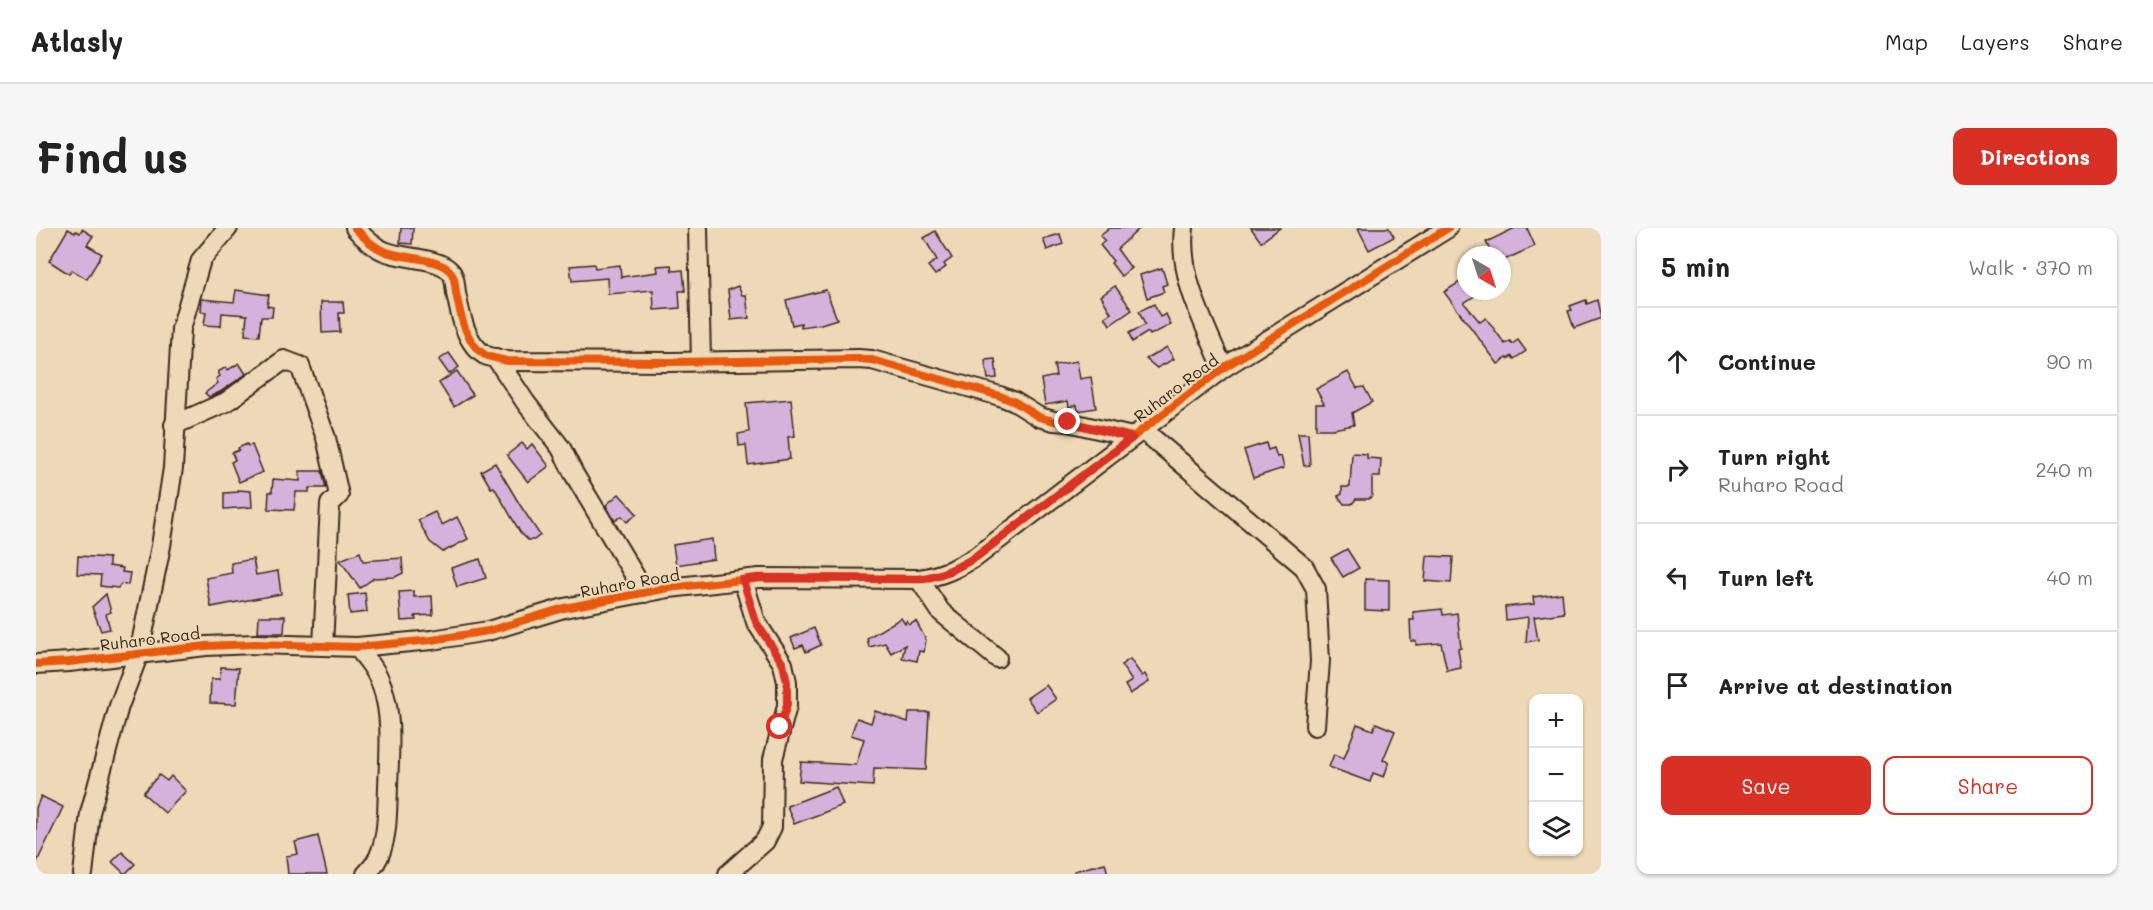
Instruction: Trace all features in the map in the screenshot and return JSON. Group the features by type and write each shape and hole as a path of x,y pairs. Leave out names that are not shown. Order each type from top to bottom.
{"street":[{"path":"83,874 90,813 126,683 139,653 161,546 173,468 181,329 201,260 228,228"},
{"path":"355,228 372,245 384,252 448,268 453,274 461,319 473,343 484,354 496,358 507,360 701,361 866,359 1000,396 1015,402 1039,417 1053,421 1138,434 1304,567 1311,577 1316,589 1320,661 1315,726"},
{"path":"698,228 701,361"},
{"path":"1184,228 1182,244 1188,281 1223,368"},
{"name":"Ruharo Road","path":"36,664 206,646 245,644 357,646 472,635 564,608 669,588 759,578 919,579 936,577 976,557 1223,368 1448,228"},
{"path":"496,358 526,403 567,457 574,474 645,593"},
{"path":"174,425 226,402 284,360 300,366 326,438 339,495 330,504 323,646"},
{"path":"919,579 941,612 997,658"},
{"path":"728,874 765,841 772,827 773,759 787,705 787,682 783,664 756,622 743,580"},
{"path":"357,646 381,683 388,707 390,736 385,835 375,865 366,874"}],"building":[{"path":"401,228 413,228 412,244 400,243"},
{"path":"1110,228 1140,228 1117,249 1131,268 1121,276 1100,245 1105,241 1100,236"},
{"path":"1251,228 1280,228 1261,242"},
{"path":"1358,228 1389,228 1394,237 1369,250"},
{"path":"1515,228 1527,228 1535,246 1511,257 1511,246 1488,246 1486,242"},
{"path":"68,229 80,233 82,229 93,236 87,245 102,254 87,279 72,270 69,274 49,261"},
{"path":"935,231 952,258 944,264 946,267 935,275 928,266 937,260 924,238"},
{"path":"1060,234 1063,244 1047,250 1043,239"},
{"path":"594,264 595,268 620,265 621,277 658,272 657,266 671,265 672,271 683,270 685,291 679,291 680,308 654,310 653,290 608,294 607,278 572,281 570,266"},
{"path":"1162,268 1167,284 1162,286 1164,292 1147,298 1140,275"},
{"path":"1457,284 1457,300 1468,300 1464,303 1480,322 1486,318 1505,344 1510,341 1512,344 1518,340 1526,351 1514,359 1512,356 1498,364 1444,292"},
{"path":"738,286 742,295 746,295 749,318 731,320 728,290"},
{"path":"1115,286 1132,310 1110,325 1105,317 1111,313 1101,296"},
{"path":"236,290 269,295 267,306 273,307 272,317 261,317 259,336 245,335 247,315 222,313 221,326 204,325 206,312 201,311 202,299 234,302"},
{"path":"826,290 837,319 801,327 801,323 792,325 786,300"},
{"path":"1586,300 1587,304 1597,300 1601,318 1574,328 1568,311 1572,310 1570,306"},
{"path":"321,302 343,302 344,313 339,313 340,332 322,333"},
{"path":"1154,304 1160,317 1166,314 1171,325 1150,335 1148,332 1132,342 1129,333 1145,325 1139,311"},
{"path":"1167,347 1174,359 1157,368 1146,359"},
{"path":"449,353 459,367 449,374 439,360"},
{"path":"995,359 997,378 988,379 985,360"},
{"path":"1077,361 1080,379 1091,377 1096,408 1078,411 1077,405 1069,407 1068,401 1045,405 1041,379 1056,376 1054,365"},
{"path":"239,363 246,374 220,392 209,397 205,393 218,383 216,379 220,376 218,372 226,367 228,370"},
{"path":"457,371 473,395 454,407 439,383"},
{"path":"1348,372 1357,388 1364,387 1372,402 1352,413 1354,425 1316,429 1316,404 1324,404 1316,389"},
{"path":"791,399 795,436 788,437 790,459 748,465 746,445 739,446 738,434 749,432 746,403"},
{"path":"1298,433 1308,433 1310,465 1304,466"},
{"path":"522,443 527,449 532,444 549,466 528,482 507,455"},
{"path":"1266,443 1268,450 1274,448 1277,457 1281,456 1284,468 1253,478 1244,450"},
{"path":"247,444 252,445 263,472 239,482 231,462 235,460 232,453"},
{"path":"1352,453 1367,454 1367,458 1381,459 1380,477 1372,477 1372,495 1369,499 1356,499 1352,504 1344,504 1338,496 1342,494 1342,487 1350,487"},
{"path":"495,463 540,535 534,540 528,540 520,532 494,487 491,488 481,471"},
{"path":"300,471 322,471 326,488 309,488 309,492 296,492 294,510 268,509 269,492 272,492 273,479 300,481"},
{"path":"238,490 251,491 252,507 224,509 224,493 238,492"},
{"path":"619,494 637,514 627,522 622,516 615,521 606,505"},
{"path":"435,512 442,525 457,517 468,539 443,552 430,542 418,520"},
{"path":"712,539 714,559 676,565 673,545"},
{"path":"1347,549 1359,568 1343,577 1331,558"},
{"path":"360,552 363,561 402,558 403,573 395,577 374,578 360,588 340,560"},
{"path":"78,556 109,558 109,566 123,568 122,572 130,573 128,585 121,584 118,588 100,586 101,575 77,574"},
{"path":"1427,556 1453,557 1451,583 1425,581"},
{"path":"253,559 256,575 278,571 281,594 211,607 206,578 232,573 231,563"},
{"path":"480,559 486,578 457,587 451,568"},
{"path":"1365,579 1389,580 1389,611 1365,610"},
{"path":"414,591 414,597 432,596 433,615 415,616 416,620 401,621 399,592"},
{"path":"365,593 367,612 350,614 348,595"},
{"path":"1562,593 1564,613 1534,617 1538,640 1526,642 1528,617 1506,620 1505,607 1534,604 1533,597"},
{"path":"106,594 111,612 106,614 110,629 101,631 92,607"},
{"path":"1442,609 1443,615 1457,613 1461,648 1458,649 1461,668 1447,671 1441,643 1416,645 1416,641 1411,641 1410,620 1414,620 1413,612"},
{"path":"259,616 285,616 284,633 258,633"},
{"path":"901,618 905,624 907,621 909,625 916,621 926,640 924,652 919,651 917,661 902,658 905,645 891,653 885,643 869,647 867,638"},
{"path":"814,628 821,645 806,652 803,645 795,648 791,638"},
{"path":"1130,659 1142,676 1145,674 1149,682 1130,694 1125,685 1132,681 1121,665"},
{"path":"221,667 239,668 236,704 210,703 211,679 220,679"},
{"path":"1046,685 1056,699 1037,712 1027,698"},
{"path":"875,711 908,722 909,712 929,712 926,770 874,768 873,786 799,781 801,762 856,765 864,739 851,735 857,718 871,723"},
{"path":"1376,723 1395,731 1383,760 1389,762 1384,777 1373,773 1370,782 1329,767 1334,754 1344,758 1357,724 1373,730"},
{"path":"159,775 167,781 171,776 186,791 165,813 143,793"},
{"path":"836,787 843,805 794,824 787,806"},
{"path":"41,796 63,807 36,864 36,808"},
{"path":"318,836 327,874 288,874 286,856 298,854 295,842"},
{"path":"122,852 135,864 125,874 112,862"},
{"path":"1105,863 1108,874 1075,874 1074,871"}],"cycle path":[{"path":"355,228 368,241 384,251 437,263 450,271 454,278 464,327 478,350 493,358 507,361 670,362 872,360 1000,396 1015,402 1039,417 1132,437"},
{"path":"36,664 206,646 255,644 357,647 432,640 488,631 564,608 669,588 759,578 919,579 935,576 976,557 1223,368 1448,228"}],"route":[{"path":"780,727 787,705 787,682 783,664 756,622 743,580 759,578 919,579 936,577 949,572 976,557 1132,438 1068,422"}]}
